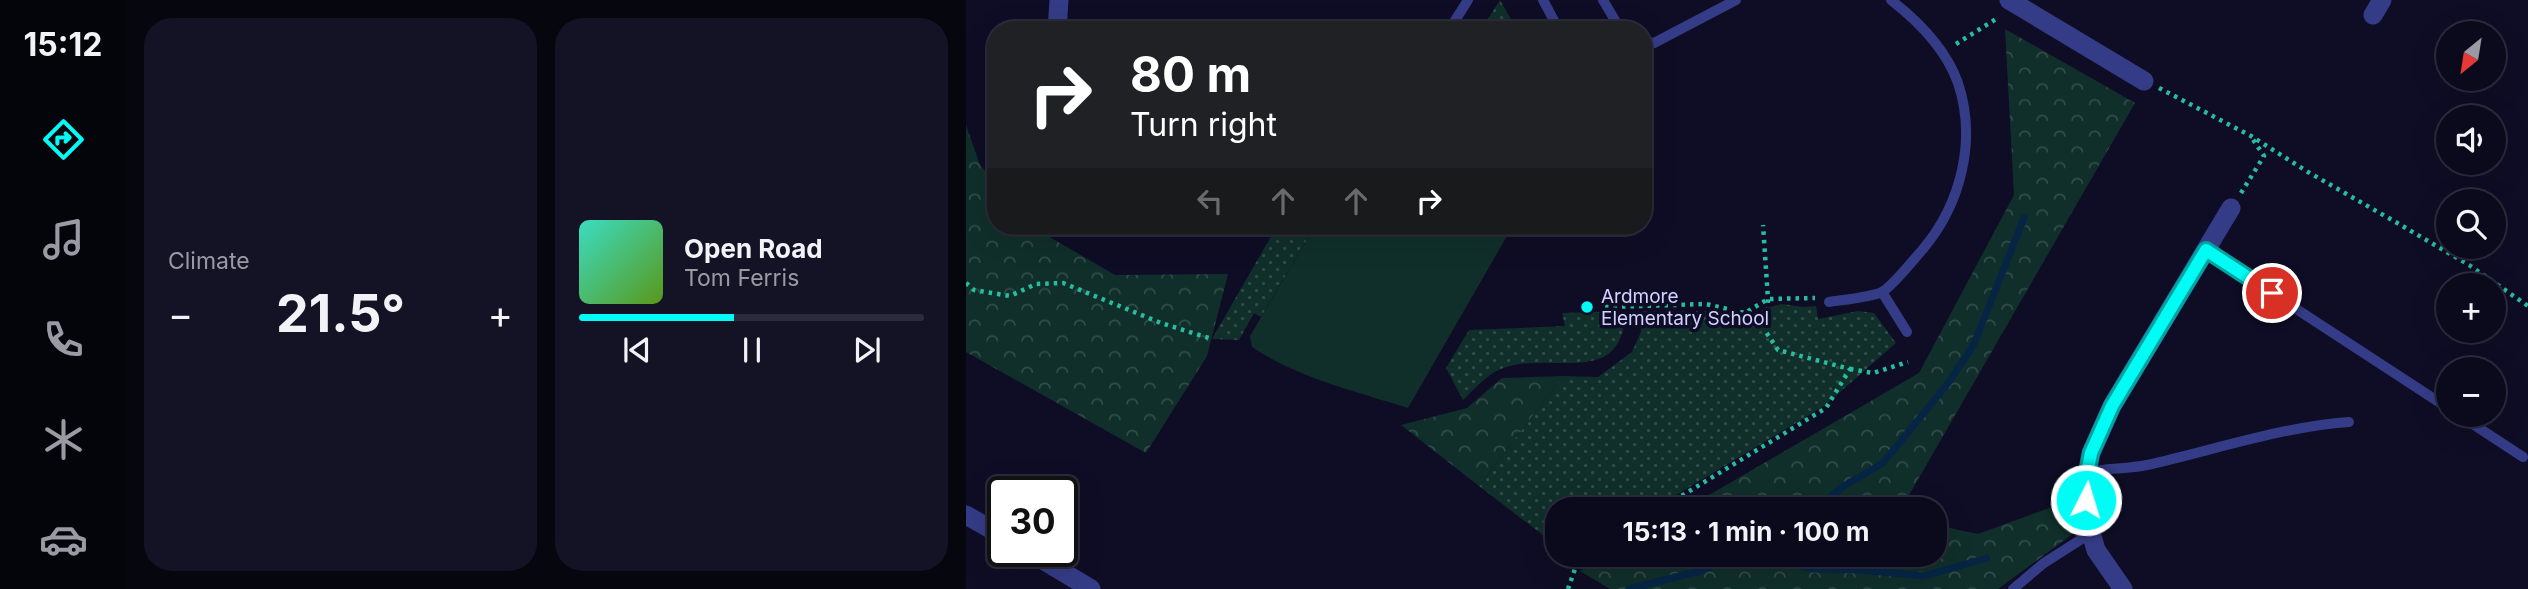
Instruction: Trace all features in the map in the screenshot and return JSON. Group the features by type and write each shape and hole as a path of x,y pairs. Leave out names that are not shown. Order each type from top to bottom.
{"street":[{"path":"1058,21 1059,0"},
{"path":"2009,0 2144,81"},
{"path":"2123,589 2096,550 2086,516 2085,484 2091,453 2112,406 2231,208"},
{"path":"966,515 987,527"},
{"path":"1055,567 1091,589"}],"lane":[{"path":"1455,21 1468,0"},
{"path":"1543,0 1554,21"},
{"path":"1603,0 1615,21"},
{"path":"1652,42 1735,0"},
{"path":"1829,302 1882,292 1935,235 1956,196 1964,160 1965,117 1957,81 1941,52 1916,20 1891,0"},
{"path":"2206,250 2436,400"},
{"path":"1882,292 1907,332"},
{"path":"2088,472 2144,466 2204,450 2326,424 2349,422"},
{"path":"2477,427 2523,457"},
{"path":"2013,589 2044,564 2091,533"}],"path":[{"path":"1949,48 1982,28"},
{"path":"2164,91 2251,136 2469,265 2528,306"},
{"path":"2231,208 2264,156 2251,136"},
{"path":"1763,225 1768,299 1766,331 1778,350 1873,373 1908,362"},
{"path":"966,283 974,290 1010,296 1036,284 1063,283 1161,323 1212,339"},
{"path":"1605,307 1706,304 1745,313 1768,299 1818,298 1829,302"},
{"path":"1680,497 1826,408 1850,369"},
{"path":"1568,589 1576,567"}],"green space":[{"path":"1500,0 1512,21 1487,21"},
{"path":"2005,29 2135,103 1908,497 1706,497 1919,373 2014,195"},
{"path":"966,125 980,165 987,173 987,235 1046,235 1115,275 1228,274 1207,356 1146,453 966,352"},
{"path":"1272,235 1310,235 1261,317 1254,313 1239,340 1212,339"},
{"path":"1310,235 1508,235 1408,408 1288,367 1252,347 1250,336"},
{"path":"1782,304 1816,306 1818,319 1858,311 1874,313 1896,343 1824,406 1673,497 1545,497 1545,537 1479,486 1563,376 1598,377 1632,352 1641,332 1640,311 1718,311 1746,318 1763,309"},
{"path":"1625,311 1621,336 1612,351 1598,359 1520,364 1501,369 1463,400 1446,368 1469,330 1565,326 1562,313"},
{"path":"1563,376 1479,486 1401,425 1467,408 1502,378"},
{"path":"2068,501 2074,533 1998,589 1610,589 1580,571 1587,567 1947,567 1947,527 1978,534"}],"waterway":[{"path":"1830,497 1883,463 1949,382 1974,344 2024,218"},
{"path":"1805,567 1924,576 1987,558"},
{"path":"1629,589 1710,567"}],"place":[{"name":"Ardmore Elementary School","path":"1587,307"}],"route":[{"path":"2086,500 2085,484 2091,453 2112,406 2206,250 2272,293"}]}
